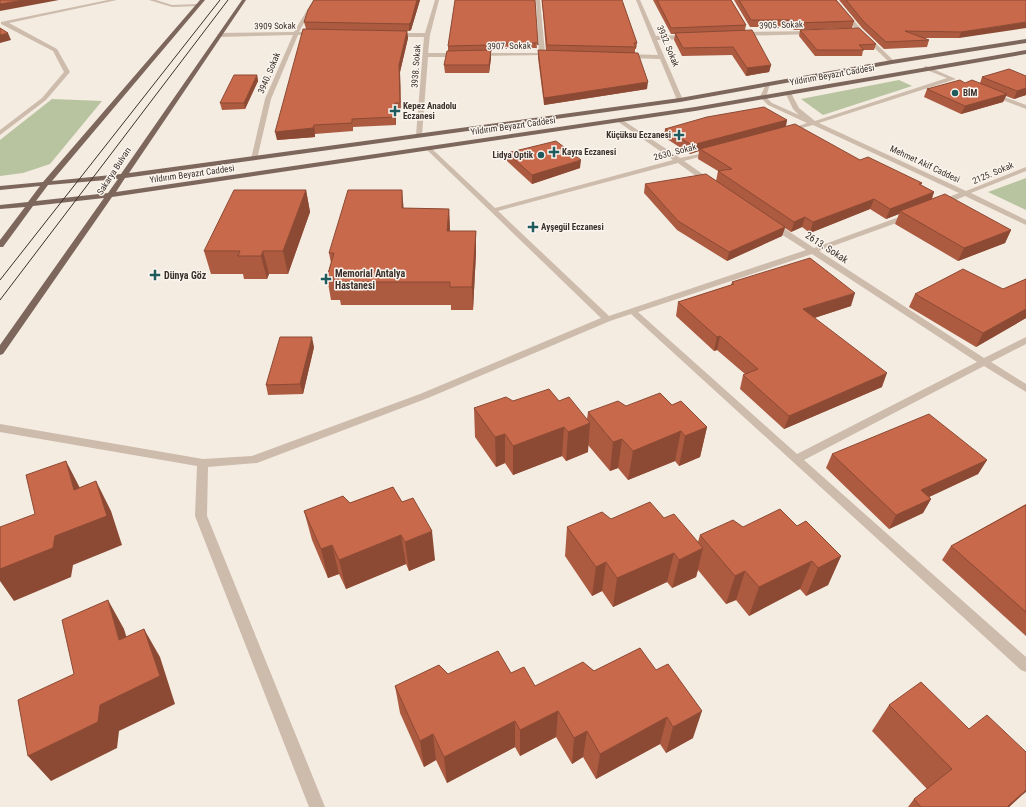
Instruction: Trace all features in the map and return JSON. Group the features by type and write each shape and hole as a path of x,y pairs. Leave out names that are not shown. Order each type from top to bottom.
{"main road":[{"name":"Sakarya Bulvarı","path":"0,352 111,195 122,176 244,0"},
{"path":"0,245 16,224 28,204 201,3"},
{"name":"Yıldırım Beyazıt Caddesi","path":"0,188 122,176 254,159 680,100 892,62 1026,41"},
{"name":"Yıldırım Beyazıt Caddesi","path":"0,207 111,195 695,109 763,96 1026,52"}],"street":[{"path":"2,23 115,0"},
{"path":"152,0 172,6 201,3"},
{"name":"3940. Sokak","path":"254,159 268,99 296,33 315,0"},
{"name":"3938. Sokak","path":"419,135 427,35 437,0"},
{"path":"538,0 542,54"},
{"name":"3932. Sokak","path":"638,0 680,100"},
{"path":"834,0 859,30 892,62"},
{"path":"0,133 44,98 67,72 55,50 2,23"},
{"path":"746,27 750,34"},
{"path":"851,30 859,30"},
{"name":"3905. Sokak","path":"734,35 820,32"},
{"name":"3909 Sokak","path":"220,35 296,33 319,34"},
{"path":"388,34 427,35"},
{"path":"655,38 695,36"},
{"path":"426,55 465,55"},
{"name":"3907. Sokak","path":"472,55 557,55"},
{"path":"618,56 663,57"},
{"path":"785,132 954,80 926,68"},
{"path":"768,85 763,96 770,104 815,124"},
{"path":"788,92 796,109 815,124"},
{"path":"985,92 1026,107"},
{"path":"619,120 717,187"},
{"name":"Mehmet Akif Caddesi","path":"815,124 1026,223"},
{"path":"428,148 607,319"},
{"name":"2630. Sokak","path":"494,210 716,150"},
{"name":"2125. Sokak","path":"930,207 967,194 1026,169"},
{"path":"0,428 203,463 253,460 424,396 607,319 812,251 916,213"},
{"name":"2613. Sokak","path":"768,221 1026,389"},
{"path":"632,311 1026,666"},
{"path":"796,459 1026,340"},
{"path":"203,463 201,516 317,807"}],"green space":[{"path":"899,80 912,86 823,115 801,99"},
{"path":"52,99 102,101 50,164 23,173 0,176 0,140"},
{"path":"1026,178 1026,210 988,192"}],"building":[{"path":"0,0 23,0 0,4"},
{"path":"314,0 417,0 411,22 409,24 304,22 308,10"},
{"path":"455,0 535,0 538,45 537,43 492,43 491,45 448,46"},
{"path":"542,0 622,0 637,43 634,43 636,47 547,45"},
{"path":"657,0 731,0 746,25 671,28"},
{"path":"739,0 836,0 854,21 795,23 793,20 751,20"},
{"path":"846,0 1026,0 1026,22 961,32 905,31 929,40 886,42 864,22"},
{"path":"0,28 8,33 0,35"},
{"path":"859,28 876,44 859,45 864,50 817,50 800,30"},
{"path":"303,29 407,31 399,65 400,103 395,103 395,117 352,119 352,123 314,125 313,128 275,132"},
{"path":"752,30 771,65 747,68 733,47 683,48 675,33"},
{"path":"491,50 489,65 444,65 447,51"},
{"path":"538,50 638,53 648,82 544,98"},
{"path":"1009,69 1026,76 1026,88 1017,91 982,77"},
{"path":"234,75 257,75 244,103 220,103"},
{"path":"960,80 965,83 972,80 1007,94 965,106 927,89"},
{"path":"764,107 787,120 692,145 665,129 707,117"},
{"path":"795,124 860,160 868,157 922,183 919,184 934,192 890,209 874,199 813,222 805,217 794,222 718,171 732,169 700,149"},
{"path":"556,141 581,160 532,175 507,153"},
{"path":"706,174 785,227 729,252 678,221 645,184"},
{"path":"234,190 306,190 283,251 263,251 261,256 238,256 240,251 204,251"},
{"path":"348,190 402,190 402,208 449,209 447,231 476,231 472,287 450,287 450,282 337,282 339,277 327,277 334,253 329,253"},
{"path":"945,194 1011,230 964,248 900,211"},
{"path":"810,258 855,293 803,309 887,373 789,416 743,375 758,369 720,336 717,337 678,302 734,284 732,282"},
{"path":"963,269 1003,289 1026,279 1026,309 983,333 915,294"},
{"path":"280,337 312,337 300,384 266,385"},
{"path":"549,389 559,401 569,397 590,423 568,432 564,427 513,446 505,434 495,437 474,408 506,397 513,401"},
{"path":"660,393 672,405 681,401 707,427 685,436 681,431 633,451 622,439 613,442 588,412 618,401 626,406"},
{"path":"929,414 987,460 921,490 931,499 896,515 832,454"},
{"path":"66,461 74,490 96,481 107,516 55,536 53,548 0,569 0,527 35,514 26,475"},
{"path":"393,487 402,502 413,498 432,531 405,542 401,535 339,560 332,545 321,549 304,511 343,496 350,503"},
{"path":"650,502 664,518 674,514 703,548 679,560 674,553 617,578 606,562 596,567 567,527 602,512 611,519"},
{"path":"1026,505 1026,612 951,546"},
{"path":"780,509 797,526 806,521 841,556 818,568 812,561 759,587 745,571 735,576 700,535 733,520 743,527"},
{"path":"108,600 119,640 144,629 160,676 100,705 98,722 28,756 18,700 74,674 62,620"},
{"path":"640,648 656,670 668,664 702,711 673,727 667,717 600,754 587,731 574,738 558,711 520,730 515,721 444,757 433,734 420,741 395,686 439,665 448,674 498,651 511,673 524,667 535,686 583,662 594,671"},
{"path":"921,682 969,729 987,715 1026,752 1026,790 1008,806 1009,807 921,807 914,799 952,769 889,705"}],"tram line":[{"path":"0,280 220,0"},
{"path":"0,300 228,0"}],"place":[{"name":"BİM","path":"955,93"},
{"name":"Kepez Anadolu Eczanesi","path":"395,111"},
{"name":"Küçüksu Eczanesi","path":"679,135"},
{"name":"Kayra Eczanesi","path":"554,152"},
{"name":"Lidya Optik","path":"541,155"},
{"name":"Ayşegül Eczanesi","path":"533,227"},
{"name":"Dünya Göz","path":"155,275"},
{"name":"Memorial Antalya Hastanesi","path":"326,279"}]}
